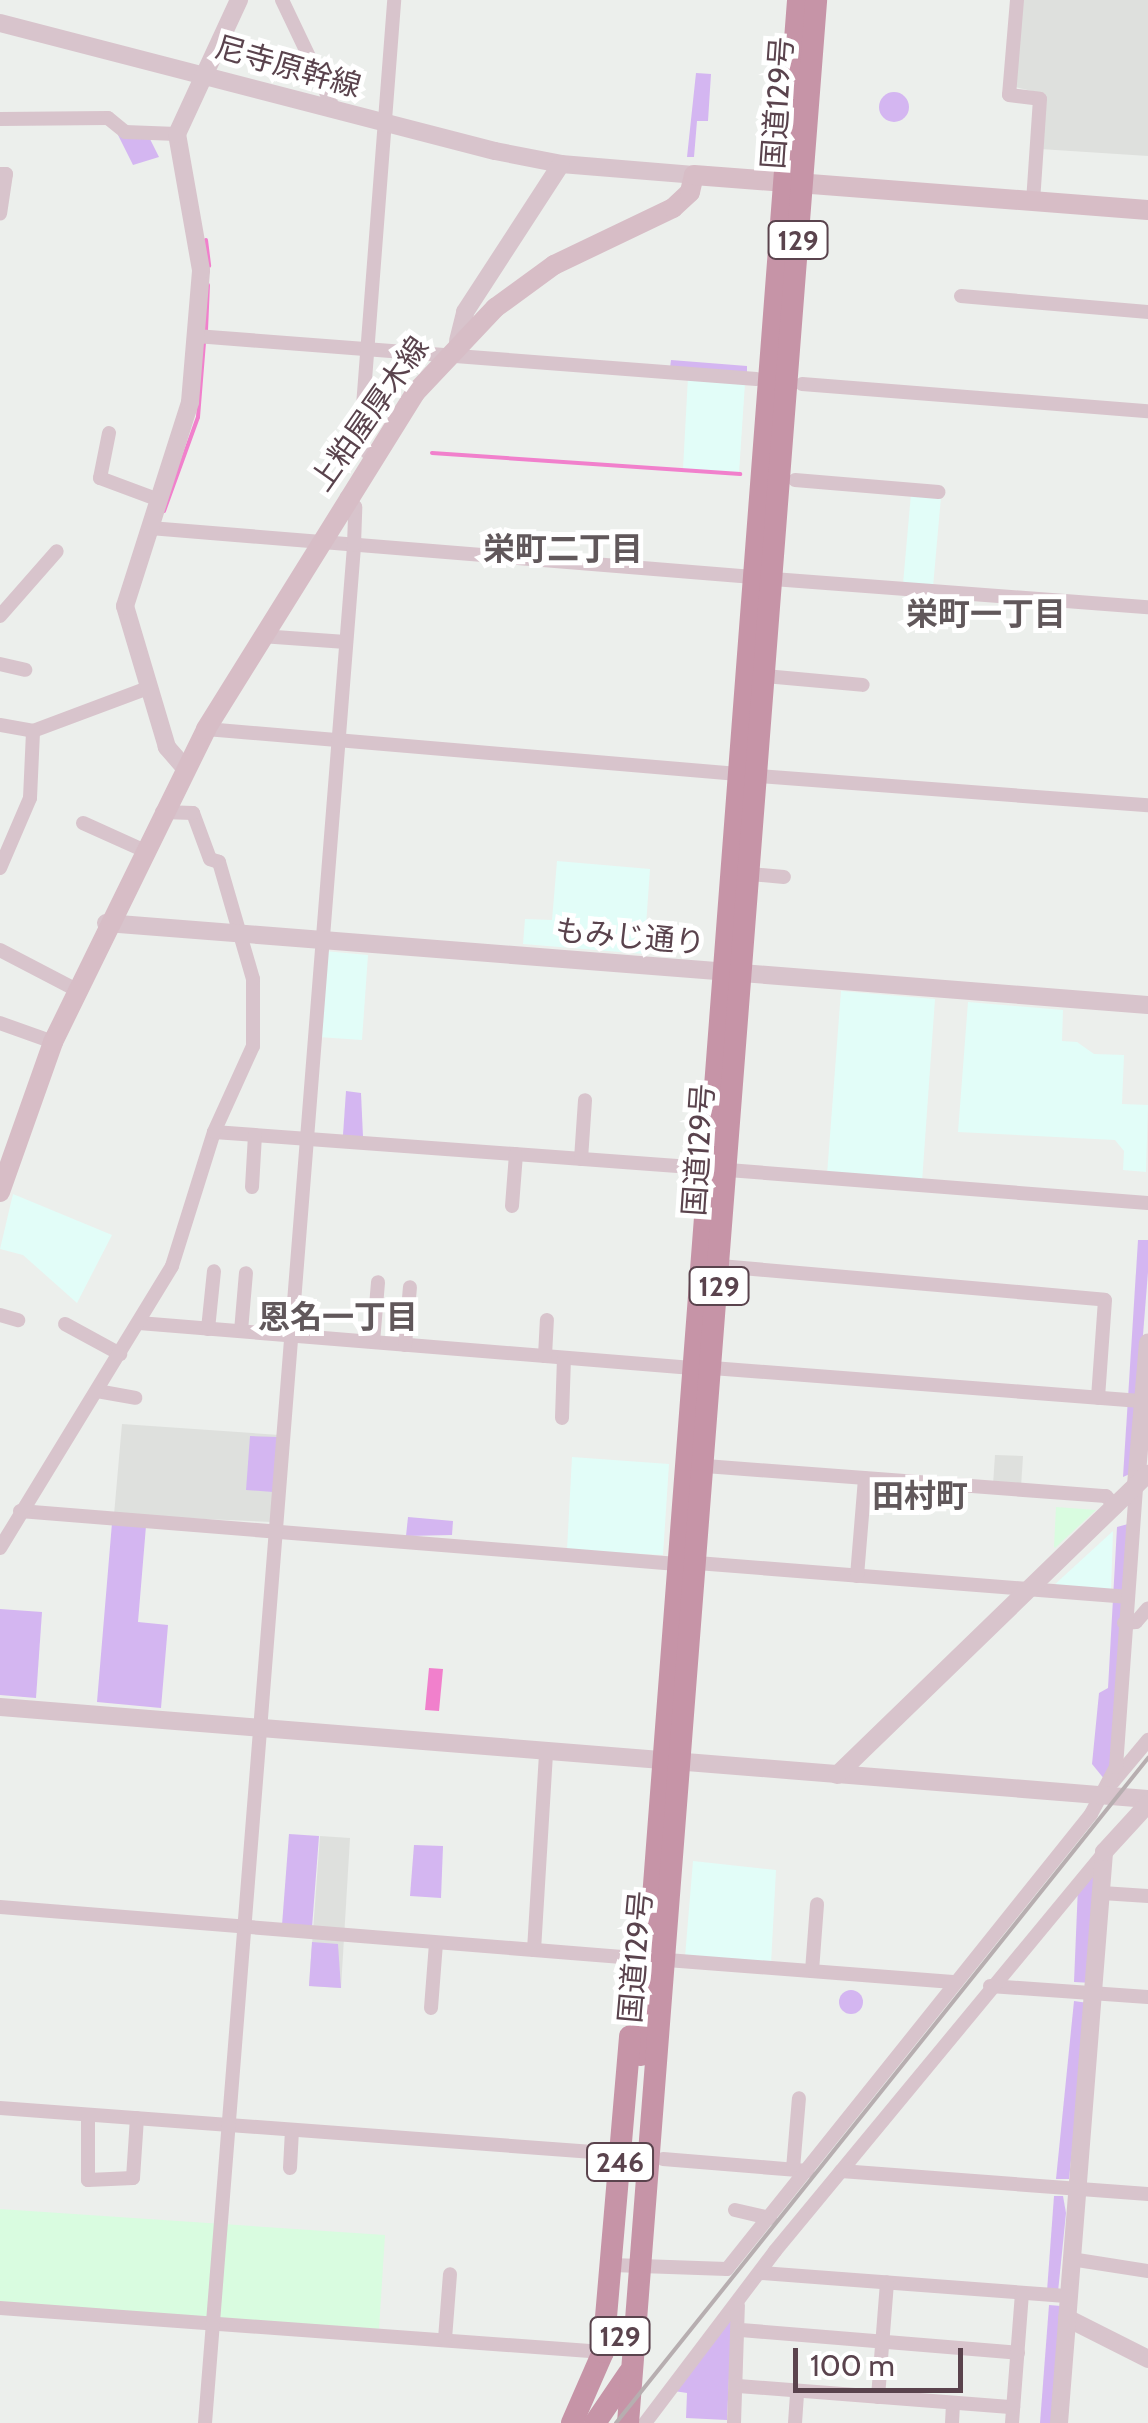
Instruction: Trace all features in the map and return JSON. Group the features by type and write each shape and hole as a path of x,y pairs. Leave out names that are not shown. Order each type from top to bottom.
{"highway":[{"name":"129","path":"762,585 756,379 786,0"},
{"name":"国道129号","path":"779,479 798,0"},
{"name":"国道129号","path":"628,2423 634,2257 762,585 779,479 816,0"},
{"name":"129","path":"762,585 779,479 802,384 830,0"},
{"name":"国道129号","path":"733,973 750,874 748,775 766,676 762,585"},
{"name":"国道129号","path":"687,1563 705,1466 702,1368 720,1266 718,1169"},
{"name":"246","path":"595,2423 644,2338 620,2154 629,2046 656,1967"},
{"name":"246","path":"572,2423 602,2352 663,2159 673,2018 656,1967"},
{"name":"国道129号","path":"614,2423 634,2257"}],"main road":[{"path":"694,176 1148,210"},
{"name":"上粕屋厚木線","path":"0,1192 52,1042 162,812 261,636 372,457 452,348 496,308 554,265 673,208 690,192 694,176"}],"street":[{"path":"185,768 167,748 125,606 188,420 199,253 177,134 239,0"},
{"path":"282,0 334,109"},
{"path":"372,457 360,445 394,0"},
{"path":"1017,0 1009,96 1040,99 1033,200"},
{"name":"尼寺原幹線","path":"0,23 560,164 694,176"},
{"path":"0,119 108,118 125,132 177,134"},
{"path":"452,348 465,312 560,164"},
{"path":"0,174 6,174 0,214"},
{"path":"482,285 482,305 496,308"},
{"path":"961,296 1148,312"},
{"path":"196,336 367,349 452,348 756,379"},
{"path":"802,384 1148,412"},
{"path":"109,433 100,478 159,500"},
{"path":"779,479 938,492"},
{"path":"205,2423 354,545 355,507 347,497"},
{"path":"150,528 762,585 1148,607"},
{"path":"0,616 55,558"},
{"path":"261,636 346,642"},
{"path":"0,664 25,670"},
{"path":"766,676 863,685"},
{"path":"0,724 33,730 148,688"},
{"path":"206,729 338,743 1148,805"},
{"path":"0,868 30,798 33,730"},
{"path":"0,1548 139,1323 182,1240 214,1132 253,1046 253,979 219,862 210,859 193,813 162,812"},
{"path":"84,823 143,850"},
{"path":"750,874 784,877"},
{"name":"もみじ通り","path":"106,923 1148,1005"},
{"path":"0,950 77,990"},
{"path":"0,1023 52,1042"},
{"path":"581,1159 584,1100"},
{"path":"214,1132 1148,1204"},
{"path":"252,1187 256,1134"},
{"path":"512,1206 516,1154"},
{"path":"720,1266 1104,1300 1098,1398"},
{"path":"208,1328 214,1271"},
{"path":"240,1331 246,1273"},
{"path":"373,1342 378,1282"},
{"path":"405,1344 410,1287"},
{"path":"544,1356 547,1320"},
{"path":"139,1323 1144,1401"},
{"path":"65,1324 120,1354"},
{"path":"634,2257 727,2269 770,2218 800,2170 1091,1814 1116,1767 1126,1597 1142,1480 1148,1343"},
{"path":"562,1418 564,1358"},
{"path":"97,1391 135,1398"},
{"path":"705,1466 876,1475 1106,1496 1116,1507"},
{"path":"857,1576 876,1475"},
{"path":"838,1775 1142,1480"},
{"path":"0,1509 18,1515 1126,1597"},
{"path":"1124,1624 1148,1608"},
{"path":"0,1707 1148,1802"},
{"path":"1098,1795 1148,1740"},
{"path":"534,1950 546,1752"},
{"path":"645,2423 986,1989 1148,1802"},
{"path":"1059,2423 1074,2190 1104,1852"},
{"path":"1102,1892 1148,1896"},
{"path":"0,1907 534,1950 656,1967 959,1978 986,1989 1148,1997"},
{"path":"812,1972 813,1911"},
{"path":"431,2008 436,1943"},
{"path":"795,2105 800,2170"},
{"path":"0,2108 620,2154"},
{"path":"88,2115 84,2174 127,2183 137,2118"},
{"path":"290,2168 292,2130"},
{"path":"663,2159 800,2170"},
{"path":"841,2171 1148,2194"},
{"path":"734,2210 770,2218"},
{"path":"1071,2258 1148,2271"},
{"path":"762,2273 1069,2296"},
{"path":"878,2397 887,2282"},
{"path":"445,2339 453,2283"},
{"path":"738,2386 953,2403 1012,2415 1022,2293"},
{"path":"734,2423 741,2330 738,2305"},
{"path":"0,2308 602,2352"},
{"path":"1067,2318 1148,2358"},
{"path":"741,2330 1018,2352"},
{"path":"794,2423 797,2391"},
{"path":"952,2423 953,2403"}],"shaded area":[{"path":"1022,0 1148,0 1148,156 1040,149 1045,94 1015,87"},
{"path":"696,73 711,74 708,121 697,121 694,157 687,157"},
{"path":"894,92 908,101 909,107 900,121 894,122 880,113 879,107 888,93"},
{"path":"118,135 149,137 159,157 133,165"},
{"path":"671,360 747,366 747,373 670,368"},
{"path":"688,377 745,383 739,473 683,469"},
{"path":"911,494 941,497 933,587 903,584"},
{"path":"557,861 650,869 644,954 523,944 525,919 552,920"},
{"path":"324,951 368,955 362,1040 318,1037"},
{"path":"841,991 935,999 922,1182 827,1175"},
{"path":"968,1002 1063,1010 1062,1041 1077,1042 1094,1054 1124,1055 1122,1104 1148,1105 1146,1172 1123,1170 1124,1151 1115,1140 958,1132"},
{"path":"346,1091 361,1093 363,1137 343,1135"},
{"path":"13,1194 112,1235 77,1303 23,1255 0,1249"},
{"path":"1138,1240 1148,1240 1148,1272 1132,1473 1123,1477"},
{"path":"122,1424 280,1435 272,1522 114,1515"},
{"path":"250,1436 277,1437 273,1492 246,1490"},
{"path":"995,1455 1023,1456 1021,1487 993,1485"},
{"path":"572,1457 669,1464 663,1555 567,1550"},
{"path":"1056,1507 1096,1510 1055,1548 1054,1547"},
{"path":"408,1517 453,1521 452,1535 406,1536"},
{"path":"112,1523 146,1526 138,1622 168,1625 161,1708 97,1702"},
{"path":"1128,1524 1111,1770 1105,1780 1092,1764 1099,1693 1108,1688 1117,1527"},
{"path":"1113,1531 1111,1592 1052,1587"},
{"path":"0,1609 42,1612 36,1698 0,1695"},
{"path":"429,1668 443,1669 439,1711 425,1710"},
{"path":"289,1834 319,1836 312,1927 282,1925"},
{"path":"320,1836 350,1838 341,1988 309,1986"},
{"path":"414,1845 443,1846 441,1898 410,1896"},
{"path":"693,1861 776,1870 771,1964 685,1957"},
{"path":"1100,1872 1093,1983 1074,1982 1078,1886"},
{"path":"312,1942 338,1944 341,1988 309,1986"},
{"path":"851,1990 863,2002 851,2014 839,2002"},
{"path":"1074,2001 1088,2003 1069,2179 1056,2179"},
{"path":"1054,2196 1063,2196 1066,2213 1058,2292 1047,2291"},
{"path":"0,2209 385,2235 379,2329 0,2303"},
{"path":"1049,2305 1061,2306 1054,2423 1040,2423"},
{"path":"732,2316 727,2420 686,2418 687,2393 674,2391"}],"waterway":[{"path":"206,240 209,266"},
{"path":"206,330 208,285"},
{"path":"164,511 198,417 204,342"},
{"path":"432,453 740,474"}],"railway":[{"path":"616,2423 1148,1758"}],"district":[{"name":"栄町二丁目","path":"563,549"},
{"name":"栄町一丁目","path":"986,614"},
{"name":"恩名一丁目","path":"338,1317"},
{"name":"田村町","path":"920,1496"}]}
